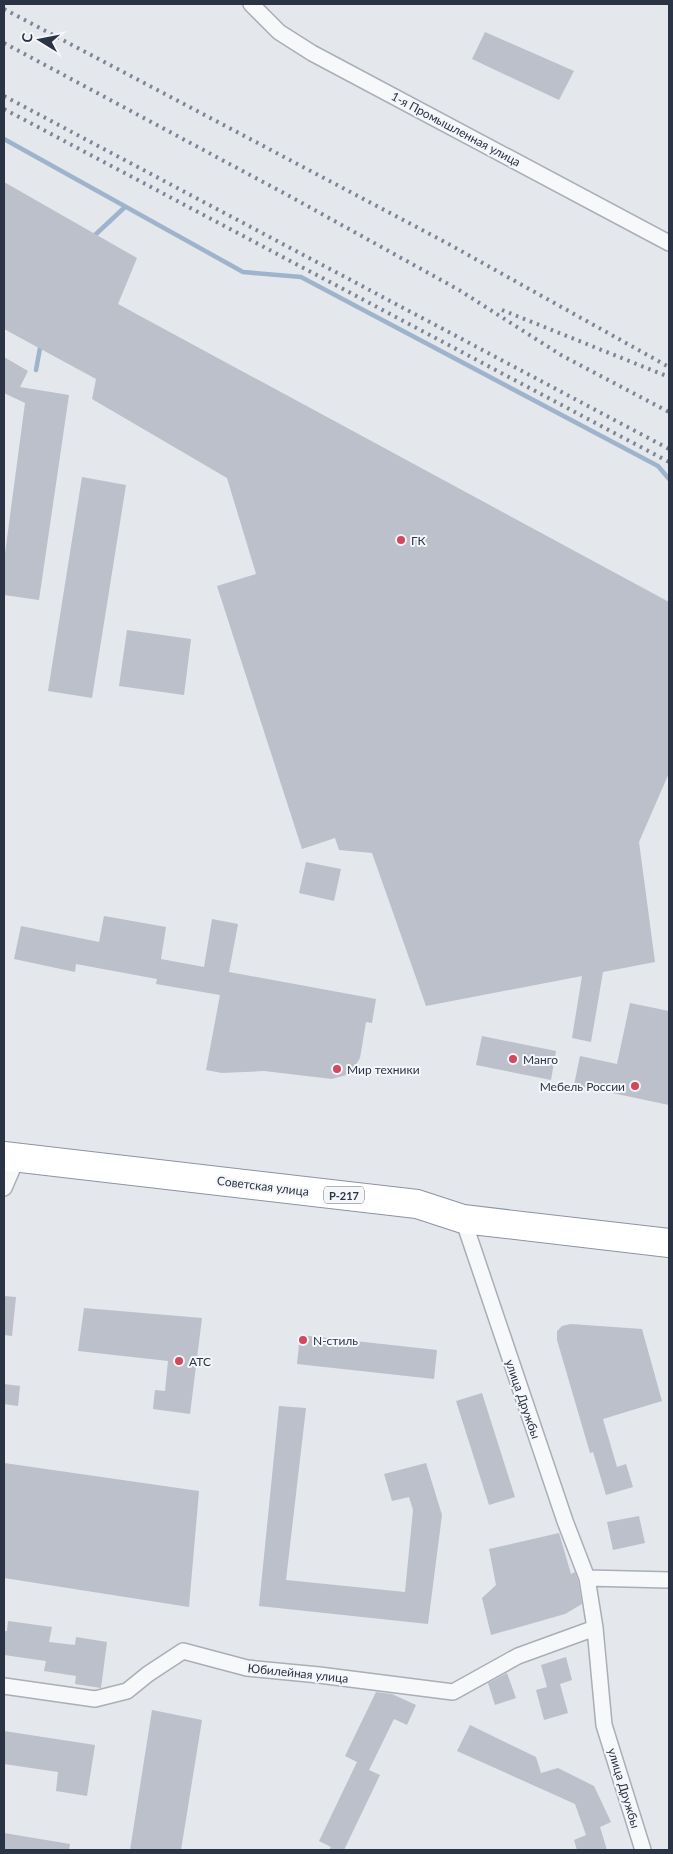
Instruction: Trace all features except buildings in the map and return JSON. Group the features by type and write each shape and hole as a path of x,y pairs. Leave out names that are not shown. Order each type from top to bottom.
{"highway":[{"name":"Советская улица","path":"10,1157 417,1204 463,1219 669,1243"}],"street":[{"name":"1-я Промышленная улица","path":"251,4 279,32 312,53 669,243"},
{"path":"4,1188 10,1157"},
{"name":"улица Дружбы","path":"463,1219 586,1578 595,1628 604,1725 644,1850"},
{"path":"586,1578 669,1580"},
{"name":"Юбилейная улица","path":"4,1686 95,1699 127,1691 148,1674 184,1651 247,1668 453,1692 518,1656 595,1628"}],"waterway":[{"path":"4,139 243,272 301,277 658,466 669,479"},
{"path":"95,235 125,207"},
{"path":"36,370 40,348"}],"railway":[{"path":"4,9 445,242 669,367"},
{"path":"4,43 293,198 459,290 561,355 669,412"},
{"path":"4,96 669,449"},
{"path":"4,109 669,462"},
{"path":"502,310 669,377"}],"place":[{"name":"ГК","path":"401,540"},
{"name":"Манго","path":"513,1059"},
{"name":"Мир техники","path":"337,1069"},
{"name":"Мебель России","path":"635,1086"},
{"name":"N-стиль","path":"303,1340"},
{"name":"АТС","path":"179,1361"}]}
